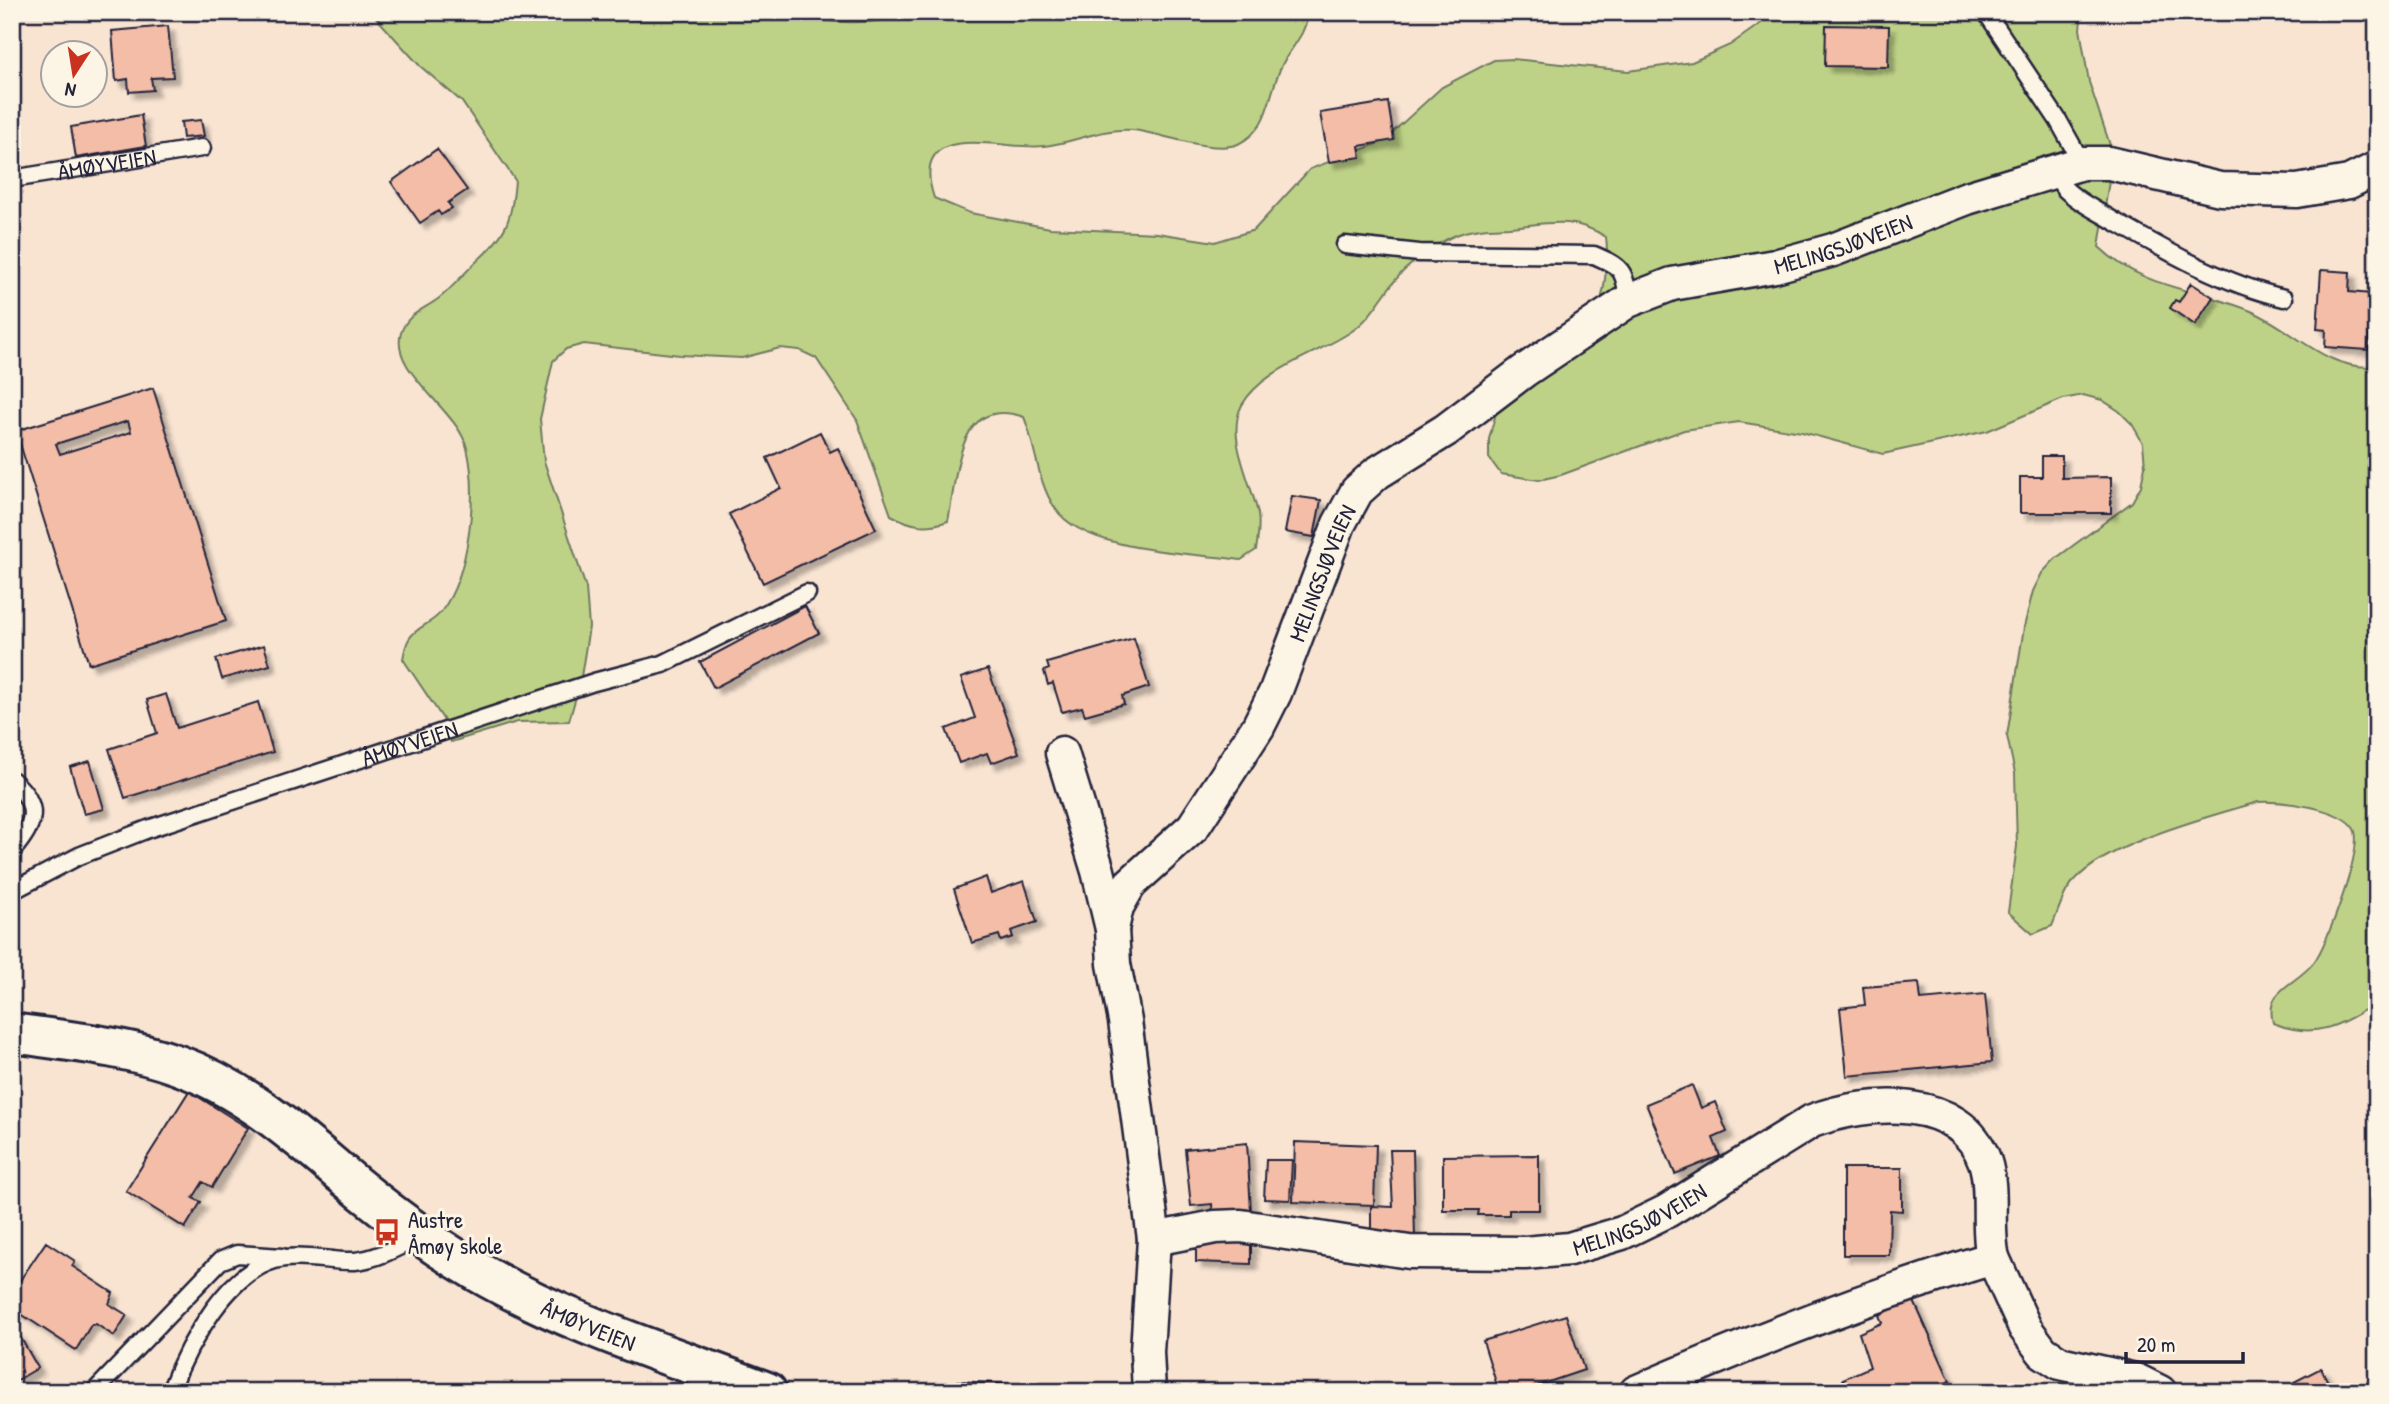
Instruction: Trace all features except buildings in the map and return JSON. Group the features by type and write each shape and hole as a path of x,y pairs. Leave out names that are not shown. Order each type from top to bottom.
{"main road":[{"name":"ÅMØYVEIEN","path":"12,1033 141,1054 180,1066 222,1085 260,1108 313,1147 420,1236 479,1273 592,1326 767,1392"}],"street":[{"name":"MELINGSJØVEIEN","path":"1112,929 1117,907 1130,884 1193,827 1258,727 1275,693 1339,524 1357,491 1377,473 1446,430 1524,370 1628,301 1672,284 1775,266 1833,250 1967,198 2068,167 2109,163 2220,188 2297,191 2349,182 2377,168"},
{"name":"MELINGSJØVEIEN","path":"1062,753 1098,871 1112,929 1154,1239 1147,1352 1149,1392"},
{"name":"MELINGSJØVEIEN","path":"1154,1239 1215,1227 1241,1226 1409,1252 1525,1253 1569,1249 1622,1233 1667,1211 1812,1121 1838,1111 1882,1105 1935,1113 1951,1120 1974,1138 1986,1164 1993,1258 2025,1328 2043,1352 2060,1363 2136,1380 2160,1392"},
{"path":"1636,1392 1724,1353 1916,1281 1993,1258"}],"lane":[{"path":"1986,12 2058,120 2068,167 2064,187 2080,201 2217,276 2253,291 2284,298"},
{"name":"ÅMØYVEIEN","path":"12,179 202,148"},
{"path":"1345,245 1419,253 1594,255 1618,265 1625,277 1628,301"},
{"name":"ÅMØYVEIEN","path":"12,891 79,856 148,829 594,682 663,664 807,593"},
{"path":"12,780 29,799 33,812 29,830 12,851"},
{"path":"94,1392 220,1261 237,1254 356,1261 377,1256 420,1236"},
{"path":"170,1392 181,1363 214,1310 239,1282 260,1266 284,1258"}],"green space":[{"path":"371,12 781,12 832,21 866,22 917,12 1309,12 1301,34 1278,74 1263,119 1249,137 1238,144 1201,145 1133,130 1100,133 1044,146 963,143 946,147 934,156 929,172 934,198 970,213 1050,228 1157,233 1215,242 1254,230 1310,169 1382,142 1442,87 1494,60 1513,59 1628,71 1692,62 1730,45 1777,12 2082,12 2080,29 2089,82 2113,154 2099,247 2134,272 2153,280 2251,311 2311,348 2342,363 2377,366 2377,1002 2351,1018 2327,1028 2301,1030 2273,1023 2271,1011 2277,995 2307,970 2320,952 2343,896 2354,855 2354,829 2347,821 2310,807 2258,802 2127,846 2081,874 2067,890 2052,926 2033,934 2008,912 2017,846 2015,773 2007,736 2024,627 2033,591 2042,573 2055,559 2132,502 2141,486 2145,466 2143,443 2132,424 2119,411 2102,400 2083,395 2063,399 1987,431 1883,454 1802,432 1739,422 1684,430 1561,475 1539,480 1501,474 1489,458 1489,439 1499,402 1593,334 1606,274 1606,237 1594,230 1570,223 1475,230 1443,241 1400,274 1352,331 1277,371 1251,392 1242,405 1236,431 1241,460 1258,514 1259,528 1256,550 1241,560 1140,548 1089,534 1069,523 1055,508 1044,487 1024,417 1002,413 985,417 973,427 964,443 959,461 948,521 919,525 891,515 857,420 816,358 799,350 780,348 742,358 680,355 584,344 566,349 553,361 540,419 544,461 586,588 589,627 580,683 569,721 517,722 451,742 443,719 403,659 409,639 441,612 459,577 469,533 472,487 470,466 461,434 405,362 400,347 401,333 411,317 448,290 501,235 512,206 515,180 462,102 420,66"}],"place":[{"name":"Austre Åmøy skole","path":"387,1232"}]}
